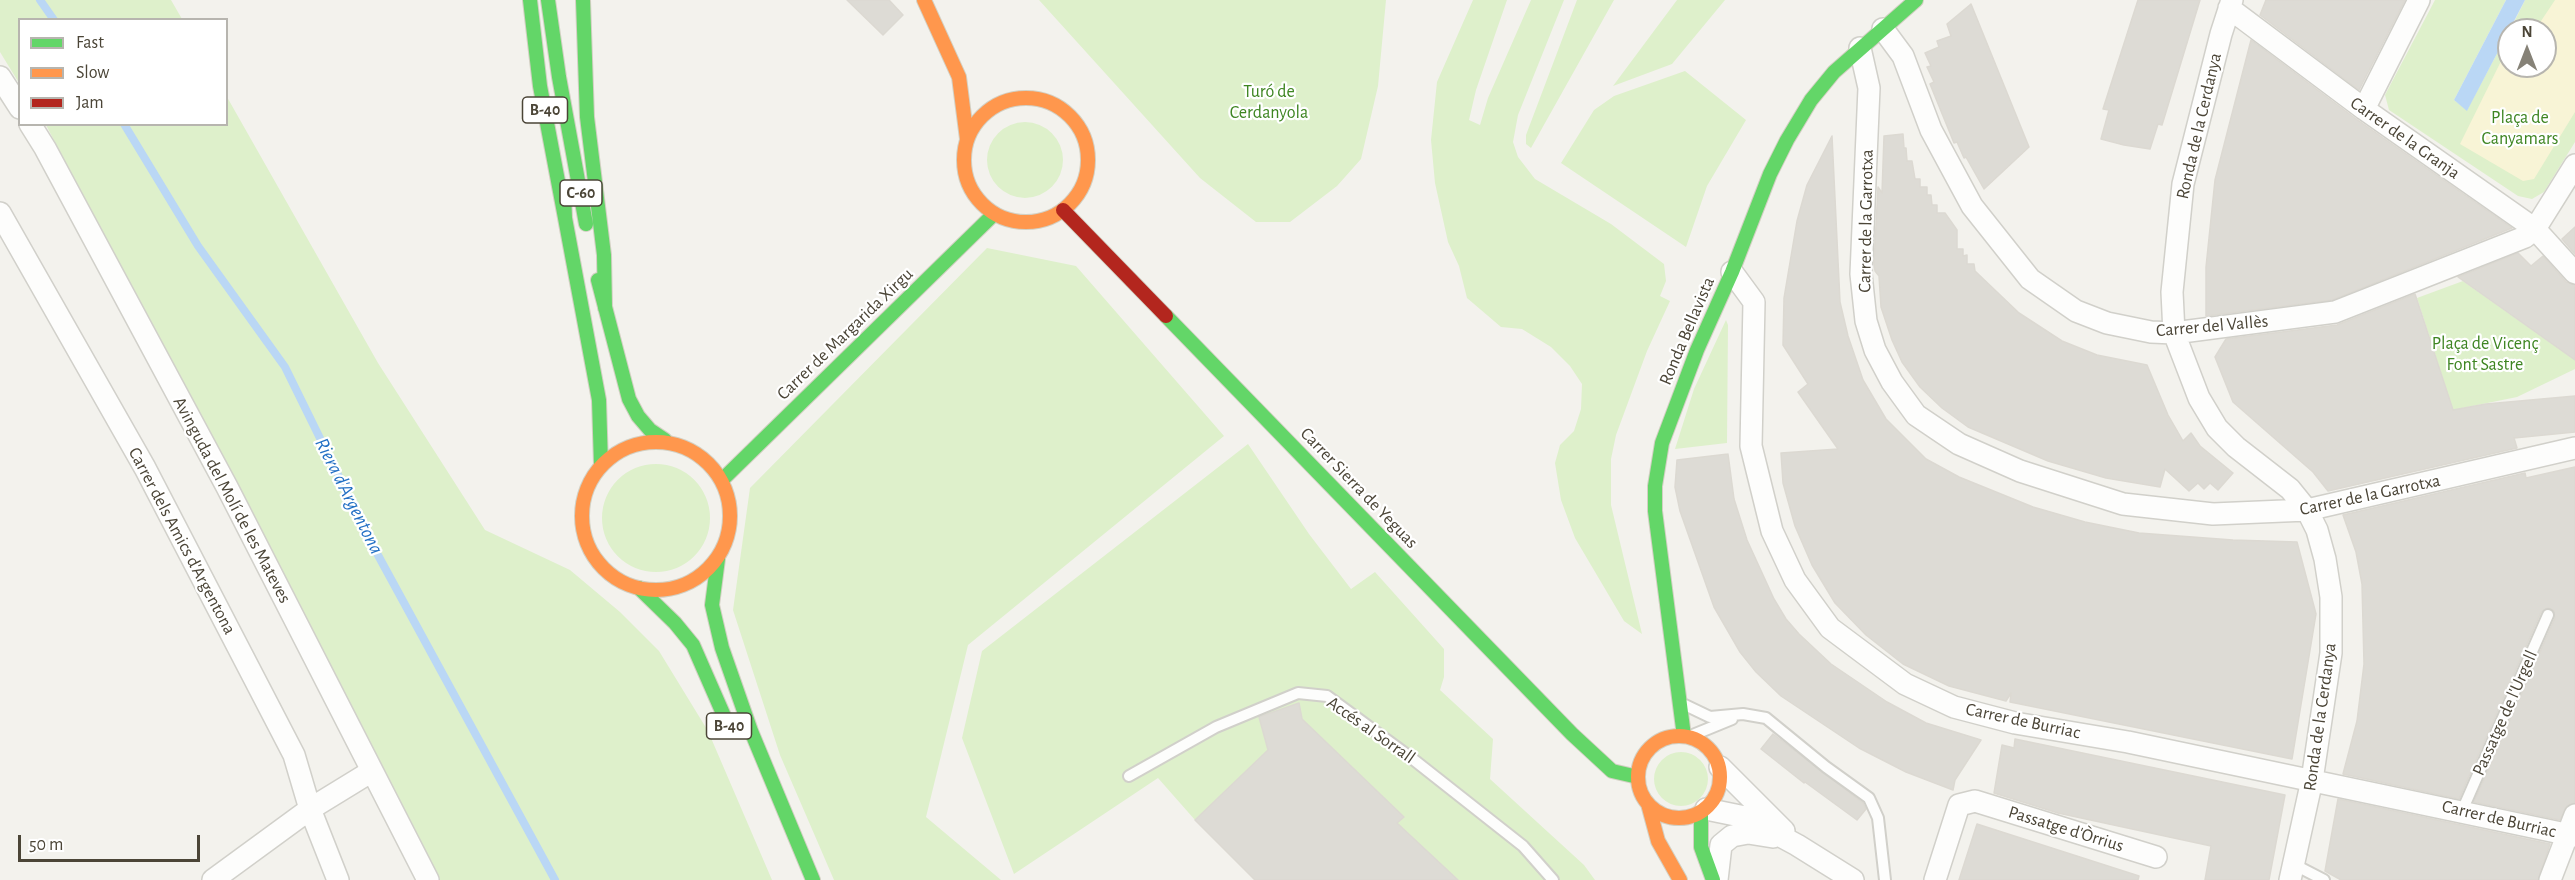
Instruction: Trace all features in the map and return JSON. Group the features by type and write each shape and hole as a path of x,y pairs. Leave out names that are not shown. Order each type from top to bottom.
{"main road":[{"path":"520,0 530,53 540,86"},
{"name":"B-40","path":"530,0 540,86 599,400 601,465"},
{"name":"C-60","path":"548,0 559,77 590,243 605,308"},
{"path":"583,0 587,117 604,255 605,308 629,399 638,416 650,430 697,456 722,480"},
{"path":"924,0 959,77 967,139 963,164 970,188 980,203 994,214 1008,220 1036,222 1063,210 1082,188 1088,160 1086,143 1079,128 1069,115 1055,106 1040,100 1023,98 1007,101 976,122 967,139"},
{"name":"Ronda Bellavista","path":"1686,736 1666,605 1655,511 1655,486 1662,443 1680,393 1732,272 1770,174 1787,140 1811,100 1834,72 1917,0"},
{"name":"C-60","path":"559,77 565,218"},
{"path":"959,77 980,91 1007,101"},
{"name":"Carrer Sierra de Yeguas","path":"1063,210 1586,749 1612,771 1638,777"},
{"name":"Carrer de Margarida Xirgu","path":"722,480 994,214"},
{"name":"B-40","path":"665,440 641,442 619,450 601,465 589,483 582,504 582,527 589,548 601,566 618,580 639,588 661,590 683,586 703,575 718,559 729,539 730,510 722,480"},
{"name":"B-40","path":"718,559 712,605 722,648 751,731 813,880"},
{"name":"B-40","path":"639,588 675,623 693,645 734,739"},
{"path":"1680,880 1658,841 1638,777 1639,767 1648,750 1664,738 1686,736 1704,744 1720,767 1719,790 1704,810 1701,847 1715,880"},
{"path":"1648,804 1656,812 1679,819 1704,810"}],"street":[{"path":"2364,109 2419,0"},
{"name":"Carrer de la Granja","path":"2231,4 2364,109 2535,229 2575,273"},
{"name":"Ronda de la Cerdanya","path":"2231,4 2183,184 2172,292 2175,333 2199,398 2217,428 2236,447 2289,489 2307,510 2317,530 2322,550 2331,597 2331,653 2312,780 2292,872"},
{"name":"Carrer del Vallès","path":"1882,28 1903,56 1931,130 1972,206 2030,279 2076,310 2107,323 2151,332 2175,333 2335,312 2525,237 2535,229 2575,165"},
{"name":"Carrer de la Garrotxa","path":"1860,48 1869,88 1861,274 1866,321 1879,358 1892,382 1916,415 1959,444 2020,471 2123,504 2213,514 2307,510 2575,448"},
{"path":"0,77 18,105"},
{"name":"Avinguda del Molí de les Mateves","path":"31,126 227,488 428,880"},
{"name":"Carrer dels Amics d'Argentona","path":"0,213 151,478 294,755 310,809 338,880"},
{"name":"Carrer de Burriac","path":"1732,272 1754,302 1751,446 1772,531 1795,580 1830,628 1905,684 1954,707 2014,723 2128,742 2462,811 2571,836"},
{"path":"1720,767 1797,844"},
{"path":"213,880 310,809 372,771"},
{"name":"Passatge d'Òrrius","path":"1935,880 1959,805 1975,801 2156,857"},
{"path":"1704,810 1745,817 1797,844 1849,879"},
{"path":"2550,880 2571,836 2575,815"},
{"path":"1715,880 1721,844 1732,837 1748,833 1761,834 1797,844"}],"lane":[{"name":"Passatge de l'Urgell","path":"2462,811 2548,615"},
{"name":"Accés al Sorrall","path":"1129,776 1216,727 1298,693 1328,696 1523,846 1553,880"},
{"path":"1681,704 1710,717 1743,714 1766,718 1826,767 1869,798 1878,818 1885,880"},
{"path":"1686,736 1743,714"},
{"path":"2292,872 2324,880"}],"green space":[{"path":"0,0 171,0 181,18 18,18 18,81 0,52"},
{"name":"Turó de Cerdanyola","path":"1039,0 1386,0 1378,86 1361,159 1337,186 1290,222 1256,222 1200,178"},
{"path":"1473,0 1507,0 1476,90 1469,120 1480,125 1488,98 1531,0 1564,0 1518,115 1513,142 1518,157 1535,179 1611,224 1664,264 1666,281 1660,296 1670,301 1647,351 1616,435 1611,459 1611,505 1642,634 1624,621 1575,538 1561,500 1555,463 1560,445 1574,431 1581,409 1582,384 1570,366 1551,347 1522,329 1501,327 1467,298 1459,266 1448,242 1435,183 1431,140 1437,82"},
{"path":"1577,0 1614,0 1531,148 1526,144 1526,135"},
{"path":"1677,0 1725,0 1672,64 1613,86"},
{"name":"Plaça de Canyamars","path":"2435,0 2506,0 2454,100 2467,110 2497,54 2497,78 2557,78 2557,18 2516,18 2525,0 2575,0 2575,142 2544,192 2532,199 2518,196 2389,110 2385,95"},
{"path":"1685,71 1746,120 1707,186 1686,247 1561,163 1594,110 1614,96"},
{"path":"228,99 378,363 485,530 570,570 620,612 659,651 708,731 772,880 439,880 47,126 228,126"},
{"path":"1025,122 1039,125 1052,133 1060,146 1063,160 1060,174 1052,187 1039,195 1025,198 1011,195 998,187 990,174 987,160 990,146 998,133 1011,125"},
{"path":"987,248 1076,266 1224,436 968,645 926,817 1001,880 834,880 780,755 733,610 750,488"},
{"name":"Plaça de Vicenç Font Sastre","path":"2463,281 2575,360 2575,369 2517,397 2453,410 2417,298"},
{"path":"1726,320 1728,325 1727,443 1675,449 1694,389"},
{"path":"1248,444 1309,534 1351,589 1375,572 1444,649 1444,677 1440,690 1493,739 1490,779 1584,865 1595,880 1255,880 1195,820 1158,778 1014,874 962,738 982,651"},
{"path":"656,464 677,468 694,480 706,497 710,518 706,539 694,556 677,568 656,572 635,568 618,556 606,539 602,518 606,497 618,480 635,468"},
{"path":"1681,752 1691,754 1700,760 1706,769 1708,779 1706,789 1700,798 1691,804 1681,806 1671,804 1662,798 1656,789 1654,779 1656,769 1662,760 1671,754"}],"sand":[{"path":"2555,0 2575,0 2575,112 2534,179 2523,181 2460,144 2497,69 2497,78 2557,78 2557,18 2543,18"}],"water":[{"path":"2506,0 2525,0 2516,18 2497,18 2497,54 2467,111 2454,100"}],"building":[{"path":"847,0 889,0 903,15 883,35"},
{"path":"2138,0 2200,0 2162,125 2158,124 2150,149 2101,139 2109,110 2103,109"},
{"path":"2266,0 2405,0 2359,90 2260,15"},
{"path":"1971,4 2029,147 1984,189 1966,157 1964,158 1957,142 1954,143 1930,84 1934,82 1927,67 1931,66 1925,53 1939,47 1937,41 1951,36 1947,24"},
{"path":"2251,40 2356,119 2512,228 2332,300 2206,316 2206,267 2215,180"},
{"path":"1903,134 1907,161 1912,161 1915,179 1920,179 1920,187 1927,187 1927,195 1931,195 1932,205 1937,205 1937,213 1945,213 1957,230 1957,249 1963,249 1963,256 1967,255 1967,264 1974,264 1975,271 2019,313 2062,341 2097,355 2147,365 2168,415 2183,441 2191,433 2200,446 2233,473 2218,490 2210,483 2204,489 2198,483 2189,491 2165,469 2160,487 2106,478 2048,461 1968,427 1942,408 1920,387 1902,362 1892,340 1881,307 1879,276 1875,271 1874,263 1878,187 1882,193 1884,136"},
{"path":"1832,136 1840,302 1848,336 1863,380 1886,419 1926,459 1959,477 2033,507 2085,522 2139,533 2297,542 2316,614 2292,759 2010,702 2011,693 2006,701 1949,686 1903,664 1866,635 1835,603 1812,565 1795,526 1783,483 1781,453 1838,449 1798,392 1808,384 1783,345 1784,298 1797,221 1807,185"},
{"path":"2575,227 2575,254 2562,239"},
{"path":"2518,253 2531,266 2543,256 2566,282 2575,285 2575,360 2458,277"},
{"path":"2415,294 2453,410 2486,404 2575,396 2575,432 2514,438 2517,448 2328,491 2313,472 2233,402 2215,357 2226,339 2337,325"},
{"path":"1728,454 1734,499 1747,540 1774,599 1786,619 1799,634 1831,664 1887,702 1926,723 1981,740 1955,780 1953,790 1906,772 1859,748 1781,696 1756,672 1740,652 1714,607 1680,511 1675,487 1677,460"},
{"path":"2575,467 2575,803 2567,806 2560,820 2474,802 2555,618 2554,611 2548,608 2541,612 2459,799 2343,774 2357,721 2364,664 2362,584 2356,552 2343,515 2525,473 2526,478"},
{"path":"1299,703 1302,719 1404,817 1397,823 1458,880 1255,880 1195,820 1268,750 1259,717"},
{"path":"1773,734 1863,803 1866,809 1857,820 1761,749"},
{"path":"2015,739 2285,795 2269,880 2205,880 2211,846 2058,813 1994,793 2002,745 2014,748"},
{"path":"2338,799 2550,844 2538,880 2341,880 2325,871"},
{"path":"1977,824 2139,876 2138,880 1959,880"}],"waterway":[{"name":"Riera d'Argentona","path":"40,0 53,18"},
{"name":"Riera d'Argentona","path":"125,126 198,246 285,367 373,546 555,880"}],"traffic: fast":[{"path":"530,0 540,86 565,218"},
{"path":"548,0 559,77 586,224"},
{"path":"583,0 587,117 604,255 605,308"},
{"path":"1684,736 1655,511 1655,486 1662,443 1697,350 1732,272 1770,174 1787,140 1811,100 1834,72 1916,0"},
{"path":"564,194 565,218 599,400 601,465"},
{"path":"722,480 994,214"},
{"path":"598,280 629,399 638,416 650,430 665,440"},
{"path":"1166,316 1572,734 1612,771 1638,777"},
{"path":"718,559 712,605 722,648 751,731 813,880"},
{"path":"639,588 675,623 693,645 728,725"},
{"path":"1701,812 1701,847 1713,880"}],"traffic: slow":[{"path":"924,0 959,77 967,139"},
{"path":"1026,98 1050,103 1070,116 1083,136 1088,160 1083,184 1070,204 1050,217 1026,222 1002,217 982,204 969,184 964,160 969,136 982,116 1002,103 1026,98"},
{"path":"656,442 684,447 697,454 708,464 718,475 725,488 730,516 725,544 718,557 708,568 697,578 684,585 656,590 628,585 615,578 604,568 594,557 587,544 582,516 587,488 594,475 604,464 615,454 628,447 656,442"},
{"path":"1679,736 1695,739 1708,748 1717,761 1720,777 1717,793 1708,806 1695,815 1679,818 1663,815 1650,806 1641,793 1638,777 1641,761 1650,748 1663,739 1679,736"},
{"path":"1648,804 1658,841 1680,880"}],"traffic: jam":[{"path":"1063,210 1166,316"}]}
